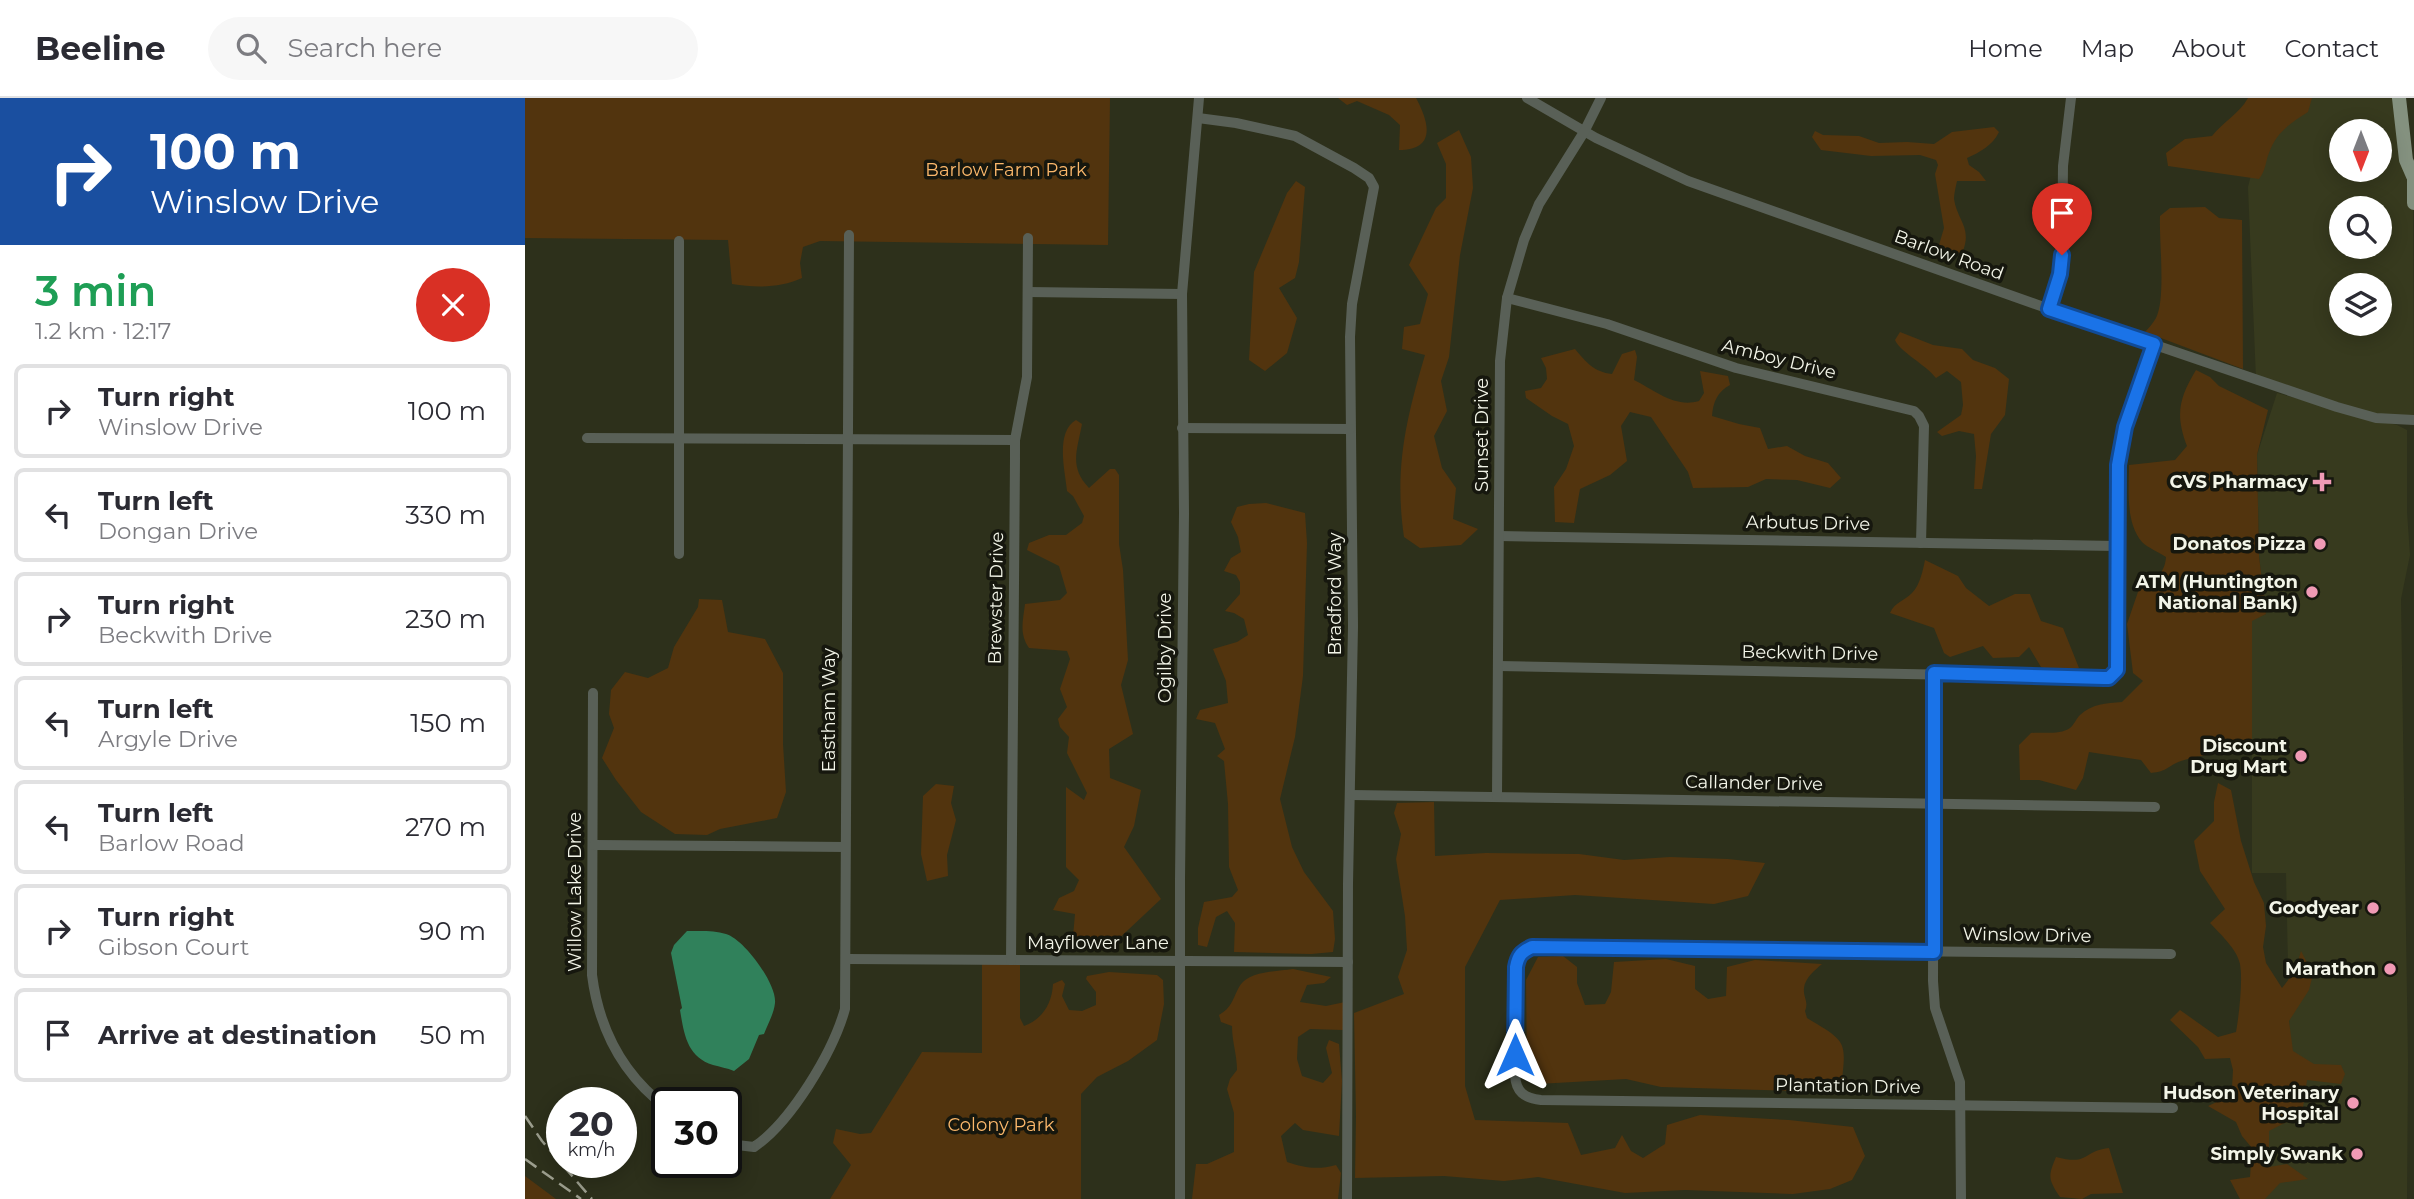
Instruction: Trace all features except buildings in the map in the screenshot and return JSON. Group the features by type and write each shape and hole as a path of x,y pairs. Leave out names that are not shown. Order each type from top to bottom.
{"main road":[{"path":"2399,98 2406,160 2414,173 2414,203"}],"street":[{"name":"Ogilby Drive","path":"1180,1199 1179,961 1184,513 1182,294 1199,98"},
{"name":"Barlow Road","path":"1527,98 1584,132 1688,181 2049,309 2337,407 2376,418 2414,420"},
{"name":"Sunset Drive","path":"1497,796 1500,361 1507,298 1517,262 1539,204 1584,132 1601,98"},
{"path":"2049,309 2060,274 2062,255 2063,166 2071,98"},
{"name":"Bradford Way","path":"1198,118 1260,127 1295,136 1354,168 1373,183 1373,198 1352,304 1352,795 1347,1199"},
{"name":"Eastham Way","path":"742,1145 754,1147 779,1125 834,1044 845,1009 849,235"},
{"name":"Brewster Drive","path":"1011,960 1015,440 1027,377 1028,238"},
{"path":"678,554 679,241"},
{"path":"1028,292 1182,294"},
{"name":"Amboy Drive","path":"1507,298 1607,324 1736,368 1914,411 1924,426 1921,543"},
{"path":"2117,546 2117,474 2120,446 2154,344"},
{"path":"1182,428 1350,429"},
{"path":"587,438 1015,440"},
{"name":"Arbutus Drive","path":"1499,536 2117,546"},
{"name":"Beckwith Drive","path":"1499,666 2109,678 2117,670 2117,546"},
{"path":"1934,673 1935,1008 1958,1076 1961,1105 1961,1199"},
{"name":"Willow Lake Drive","path":"593,693 592,975 600,1015 611,1042 623,1063 651,1095"},
{"name":"Callander Drive","path":"1352,795 2155,807"},
{"path":"594,845 845,847"},
{"name":"Winslow Drive","path":"1524,1095 1516,1084 1515,1075 1516,967 1518,957 1532,947 2171,954"},
{"name":"Mayflower Lane","path":"846,959 1348,962"},
{"name":"Plantation Drive","path":"1524,1095 1541,1100 2173,1108"}],"shaded area":[{"path":"2268,98 2399,98 2413,176 2414,420 2391,420 2256,379 2248,187"},
{"path":"2277,393 2407,430 2410,555 2401,599 2408,1062 2407,1199 2254,1199 2259,1116 2290,1059 2286,873 2252,873 2252,620 2266,614 2259,556 2257,455"},
{"path":"687,931 717,932 733,938 750,953 771,985 775,1003 764,1034 759,1035 749,1059 734,1071 713,1065 697,1056 685,1036 671,953 674,945"}],"green space":[{"name":"Barlow Farm Park","path":"525,98 1110,98 1108,245 820,241 803,247 800,263 802,278 785,284 759,286 732,284 728,240 525,238"},
{"path":"1338,98 1416,98 1426,125 1425,140 1411,149 1399,150 1400,125 1389,115 1357,101 1347,105"},
{"path":"2248,98 2312,98 2308,112 2290,124 2276,139 2259,179 2168,166 2166,153 2185,139 2212,136"},
{"path":"1994,127 1999,132 1993,141 1967,158 1969,165 1986,181 1957,181 1954,199 1965,230 1963,251 1942,260 1936,255 1944,228 1935,174 1938,165 1936,160 1920,155 1871,156 1821,150 1812,137 1815,131 1823,135 1859,136 1879,143 1934,144 1952,132"},
{"path":"1459,130 1471,157 1473,188 1460,255 1449,357 1441,381 1447,411 1434,436 1442,468 1456,488 1453,519 1478,529 1461,545 1420,548 1404,537 1400,489 1407,423 1425,355 1402,349 1404,327 1420,324 1428,294 1409,265 1436,208 1446,198 1446,164 1437,143"},
{"path":"1296,181 1305,187 1299,262 1295,278 1279,288 1297,318 1287,353 1265,371 1249,360 1254,272 1287,193"},
{"path":"2205,207 2219,218 2242,220 2243,369 2145,332 2156,318 2161,298 2160,216 2170,208"},
{"path":"1900,332 1933,345 1962,349 1973,360 1995,368 2009,379 2005,415 1991,434 1982,489 1974,489 1974,434 1959,431 1942,436 1937,432 1961,415 1961,382 1947,371 1936,378 1898,345 1895,340"},
{"path":"1575,349 1595,369 1612,374 1622,354 1635,350 1637,357 1634,380 1666,397 1682,402 1699,401 1704,393 1700,371 1728,376 1730,385 1722,390 1717,398 1712,416 1760,428 1768,449 1787,446 1805,456 1828,463 1841,478 1830,488 1797,480 1766,479 1748,487 1693,488 1688,472 1651,417 1630,412 1621,426 1627,461 1610,475 1580,489 1574,523 1555,522 1554,487 1566,469 1574,446 1568,424 1526,398 1525,391 1541,388 1547,379 1541,358"},
{"path":"2196,370 2210,377 2219,386 2268,410 2257,455 2259,556 2266,614 2252,621 2252,745 2189,758 2151,773 2141,760 2089,752 2083,778 2076,790 2039,780 2020,780 2019,745 2031,733 2066,730 2089,708 2122,702 2143,681 2133,673 2127,624 2139,589 2158,577 2166,557 2142,542 2133,525 2129,505 2129,465 2175,460 2187,446 2181,425 2181,407 2186,389"},
{"path":"1076,420 1082,424 1077,466 1089,488 1110,469 1115,469 1119,475 1119,544 1128,660 1121,685 1133,734 1109,749 1110,778 1141,790 1134,826 1124,847 1161,899 1112,945 1097,950 1072,948 1075,914 1053,910 1059,898 1074,891 1079,880 1066,867 1066,787 1084,800 1087,793 1067,753 1069,737 1060,727 1058,719 1067,707 1060,689 1070,659 1067,651 1029,648 1023,627 1025,604 1060,600 1067,593 1059,566 1027,550 1029,543 1049,535 1066,535 1082,523 1084,516 1073,496 1067,491 1063,463 1065,433"},
{"path":"1266,503 1305,513 1307,543 1303,676 1295,737 1280,799 1292,847 1304,872 1333,911 1333,952 1234,952 1235,923 1227,911 1216,917 1207,947 1198,945 1198,928 1204,902 1232,897 1238,890 1229,867 1224,761 1217,756 1225,749 1215,723 1196,719 1200,710 1228,703 1226,681 1213,649 1237,642 1248,635 1244,619 1225,611 1240,594 1240,582 1236,575 1224,571 1231,558 1241,552 1231,522 1237,507"},
{"path":"1925,560 1958,576 1966,588 1989,606 2015,594 2030,594 2041,621 2063,628 2079,668 2053,671 2041,667 2029,647 2019,657 1993,658 1983,646 1950,657 1944,653 1934,628 1890,613 1894,606 1915,590"},
{"path":"699,599 722,600 728,632 765,639 783,673 786,792 777,818 720,829 707,835 675,834 641,812 602,758 614,728 609,714 611,690 625,672 648,678 668,668 674,647 698,607"},
{"path":"2218,783 2231,790 2241,841 2264,903 2266,926 2263,947 2266,963 2282,988 2295,971 2301,951 2313,974 2309,990 2289,1021 2293,1051 2314,1064 2341,1065 2345,1074 2341,1084 2307,1080 2302,1114 2269,1131 2269,1167 2287,1164 2308,1179 2280,1183 2265,1199 2240,1199 2230,1180 2250,1177 2252,1148 2242,1136 2236,1122 2208,1106 2221,1100 2232,1088 2233,1070 2230,1058 2205,1059 2198,1047 2170,1020 2180,1010 2218,1037 2236,1032 2241,989 2240,964 2232,947 2210,923 2225,909 2200,871 2194,841 2214,821"},
{"path":"936,784 954,786 951,803 956,820 947,855 948,876 927,881 921,854 923,796"},
{"path":"1434,802 1435,856 1486,853 1579,854 1624,860 1670,857 1765,863 1748,896 1714,904 1575,895 1500,900 1465,967 1465,1086 1475,1120 1568,1123 1581,1155 1615,1148 1622,1135 1631,1151 1643,1158 1665,1144 1667,1125 1700,1115 1853,1127 1865,1156 1852,1180 1830,1189 1793,1194 1685,1190 1625,1193 1538,1177 1504,1181 1444,1176 1355,1178 1354,1013 1404,994 1398,977 1407,950 1396,859 1401,834 1394,813 1397,803"},
{"path":"1563,956 1577,967 1577,983 1585,1005 1605,1004 1611,992 1614,962 1666,959 1695,966 1695,989 1708,999 1726,996 1727,967 1755,960 1822,964 1806,981 1805,1011 1807,1018 1831,1033 1842,1045 1844,1061 1841,1089 1794,1091 1661,1087 1626,1079 1538,1084 1527,1072 1526,980 1538,957"},
{"name":"Colony Park","path":"982,960 1020,960 1020,1018 1024,1026 1041,1015 1051,998 1053,984 1062,980 1065,984 1062,996 1069,1010 1082,1011 1096,1005 1096,992 1086,979 1087,976 1109,972 1157,975 1163,980 1164,1004 1157,1040 1128,1061 1097,1077 1081,1094 1081,1199 830,1199 851,1165 833,1143 836,1129 860,1134 871,1133 922,1052 982,1053"},
{"path":"1293,969 1331,977 1324,983 1307,985 1300,1002 1326,1006 1345,1002 1343,1030 1310,1029 1298,1037 1297,1059 1302,1076 1323,1083 1332,1073 1326,1048 1329,1040 1339,1044 1342,1081 1339,1136 1303,1130 1295,1123 1281,1136 1287,1162 1311,1168 1336,1165 1341,1173 1338,1199 1192,1199 1196,1164 1207,1164 1234,1152 1234,1113 1227,1089 1237,1070 1236,1059 1232,1026 1221,1022 1219,1015 1229,1007 1238,989 1248,978 1262,973"},
{"path":"2109,1148 2123,1193 2091,1194 2082,1199 2060,1197 2051,1177 2056,1157 2081,1159"},
{"path":"525,1176 556,1199 525,1199"}],"railway":[{"path":"525,1116 542,1141 592,1199"},
{"path":"525,1159 581,1199"}],"place":[{"name":"CVS Pharmacy","path":"2322,482"},
{"name":"Donatos Pizza","path":"2320,544"},
{"name":"ATM (Huntington National Bank)","path":"2312,592"},
{"name":"Discount Drug Mart","path":"2301,756"},
{"name":"Goodyear","path":"2373,908"},
{"name":"Marathon","path":"2390,969"},
{"name":"Hudson Veterinary Hospital","path":"2353,1103"},
{"name":"Simply Swank","path":"2357,1154"}],"route":[{"path":"1515,1055 1516,967 1518,957 1532,947 1934,952 1934,673 2109,678 2117,670 2117,482 2120,446 2154,344 2049,309 2060,274 2062,255"}]}
